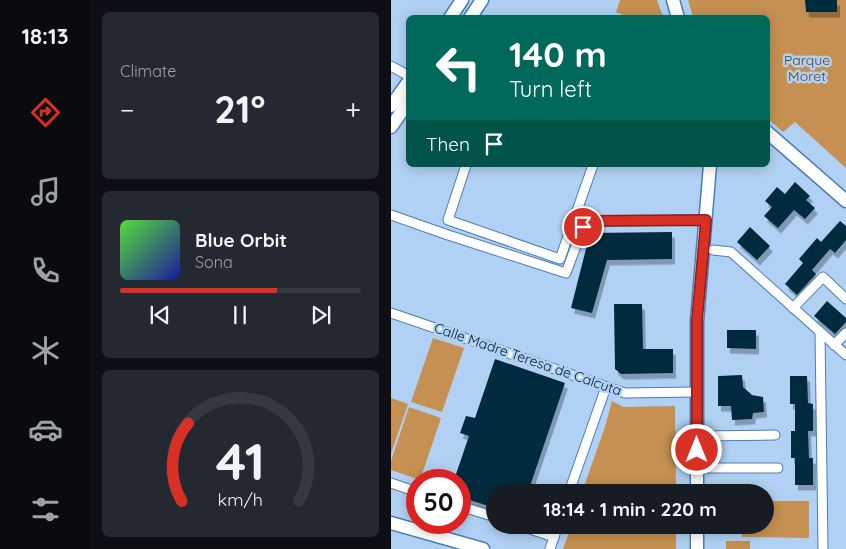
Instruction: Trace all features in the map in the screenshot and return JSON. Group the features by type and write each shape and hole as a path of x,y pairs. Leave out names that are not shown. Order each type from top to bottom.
{"main road":[{"path":"452,15 462,0"},
{"path":"472,15 481,0"},
{"path":"673,0 676,15"},
{"path":"391,106 406,85"},
{"path":"391,127 406,105"},
{"path":"770,135 846,201"},
{"path":"697,484 697,320 710,167"},
{"path":"391,523 483,549"},
{"path":"697,534 697,549"}],"street":[{"path":"391,66 406,74"},
{"path":"465,167 448,220 561,259 592,167"},
{"path":"392,218 566,273 583,227 588,221 706,220"},
{"path":"713,250 731,252 820,333 846,354"},
{"path":"793,308 823,277 846,299"},
{"name":"Calle Madre Teresa de Calcuta","path":"391,313 625,392 697,392"},
{"path":"820,333 823,549"},
{"path":"834,345 846,333"},
{"path":"572,484 606,387"},
{"path":"697,436 775,435"},
{"path":"697,468 778,468"},
{"path":"391,483 406,488"},
{"path":"471,509 486,514"},
{"path":"546,534 555,537"},
{"path":"550,549 556,534"}],"green space":[{"path":"620,0 657,0 662,15 623,15 616,12"},
{"name":"Parque Moret","path":"688,0 846,0 846,168 795,122 783,132 770,121 770,15 692,15"},
{"path":"433,338 464,348 442,412 411,402"},
{"path":"391,398 408,404 391,454"},
{"path":"612,401 623,407 675,406 676,484 585,484"},
{"path":"409,407 441,418 424,469 406,469 406,475 391,470 391,461"},
{"path":"774,501 809,501 809,538 742,537 742,534 774,534"},
{"path":"569,534 676,534 676,549 563,549"},
{"path":"726,541 750,541 750,549 726,549"}],"building":[{"path":"805,0 837,0 837,12 806,12"},
{"path":"795,182 810,196 806,200 815,208 805,219 794,210 778,228 764,216 772,207 765,201 777,187 785,194"},
{"path":"840,221 846,226 846,240 835,253 830,249 812,270 816,274 797,295 785,284 803,263 799,259 817,238 821,242"},
{"path":"750,227 770,246 757,260 737,242"},
{"path":"672,232 672,259 607,260 592,313 571,308 590,233"},
{"path":"827,301 846,318 846,322 835,334 814,316"},
{"path":"614,304 642,304 643,349 673,349 673,373 621,374 615,369"},
{"path":"727,330 756,330 756,349 727,348"},
{"path":"495,359 565,383 531,484 486,484 486,505 471,500 471,469 458,469 469,436 460,433 466,416 475,418"},
{"path":"742,375 743,387 752,395 763,397 764,412 753,413 752,419 732,420 731,406 718,406 718,376"},
{"path":"790,376 807,376 808,403 813,404 813,431 808,431 809,458 813,458 813,485 795,485 795,458 791,458 791,431 795,431 795,404 790,404"}],"route":[{"path":"583,227 588,221 706,220 697,320 697,450"}]}
